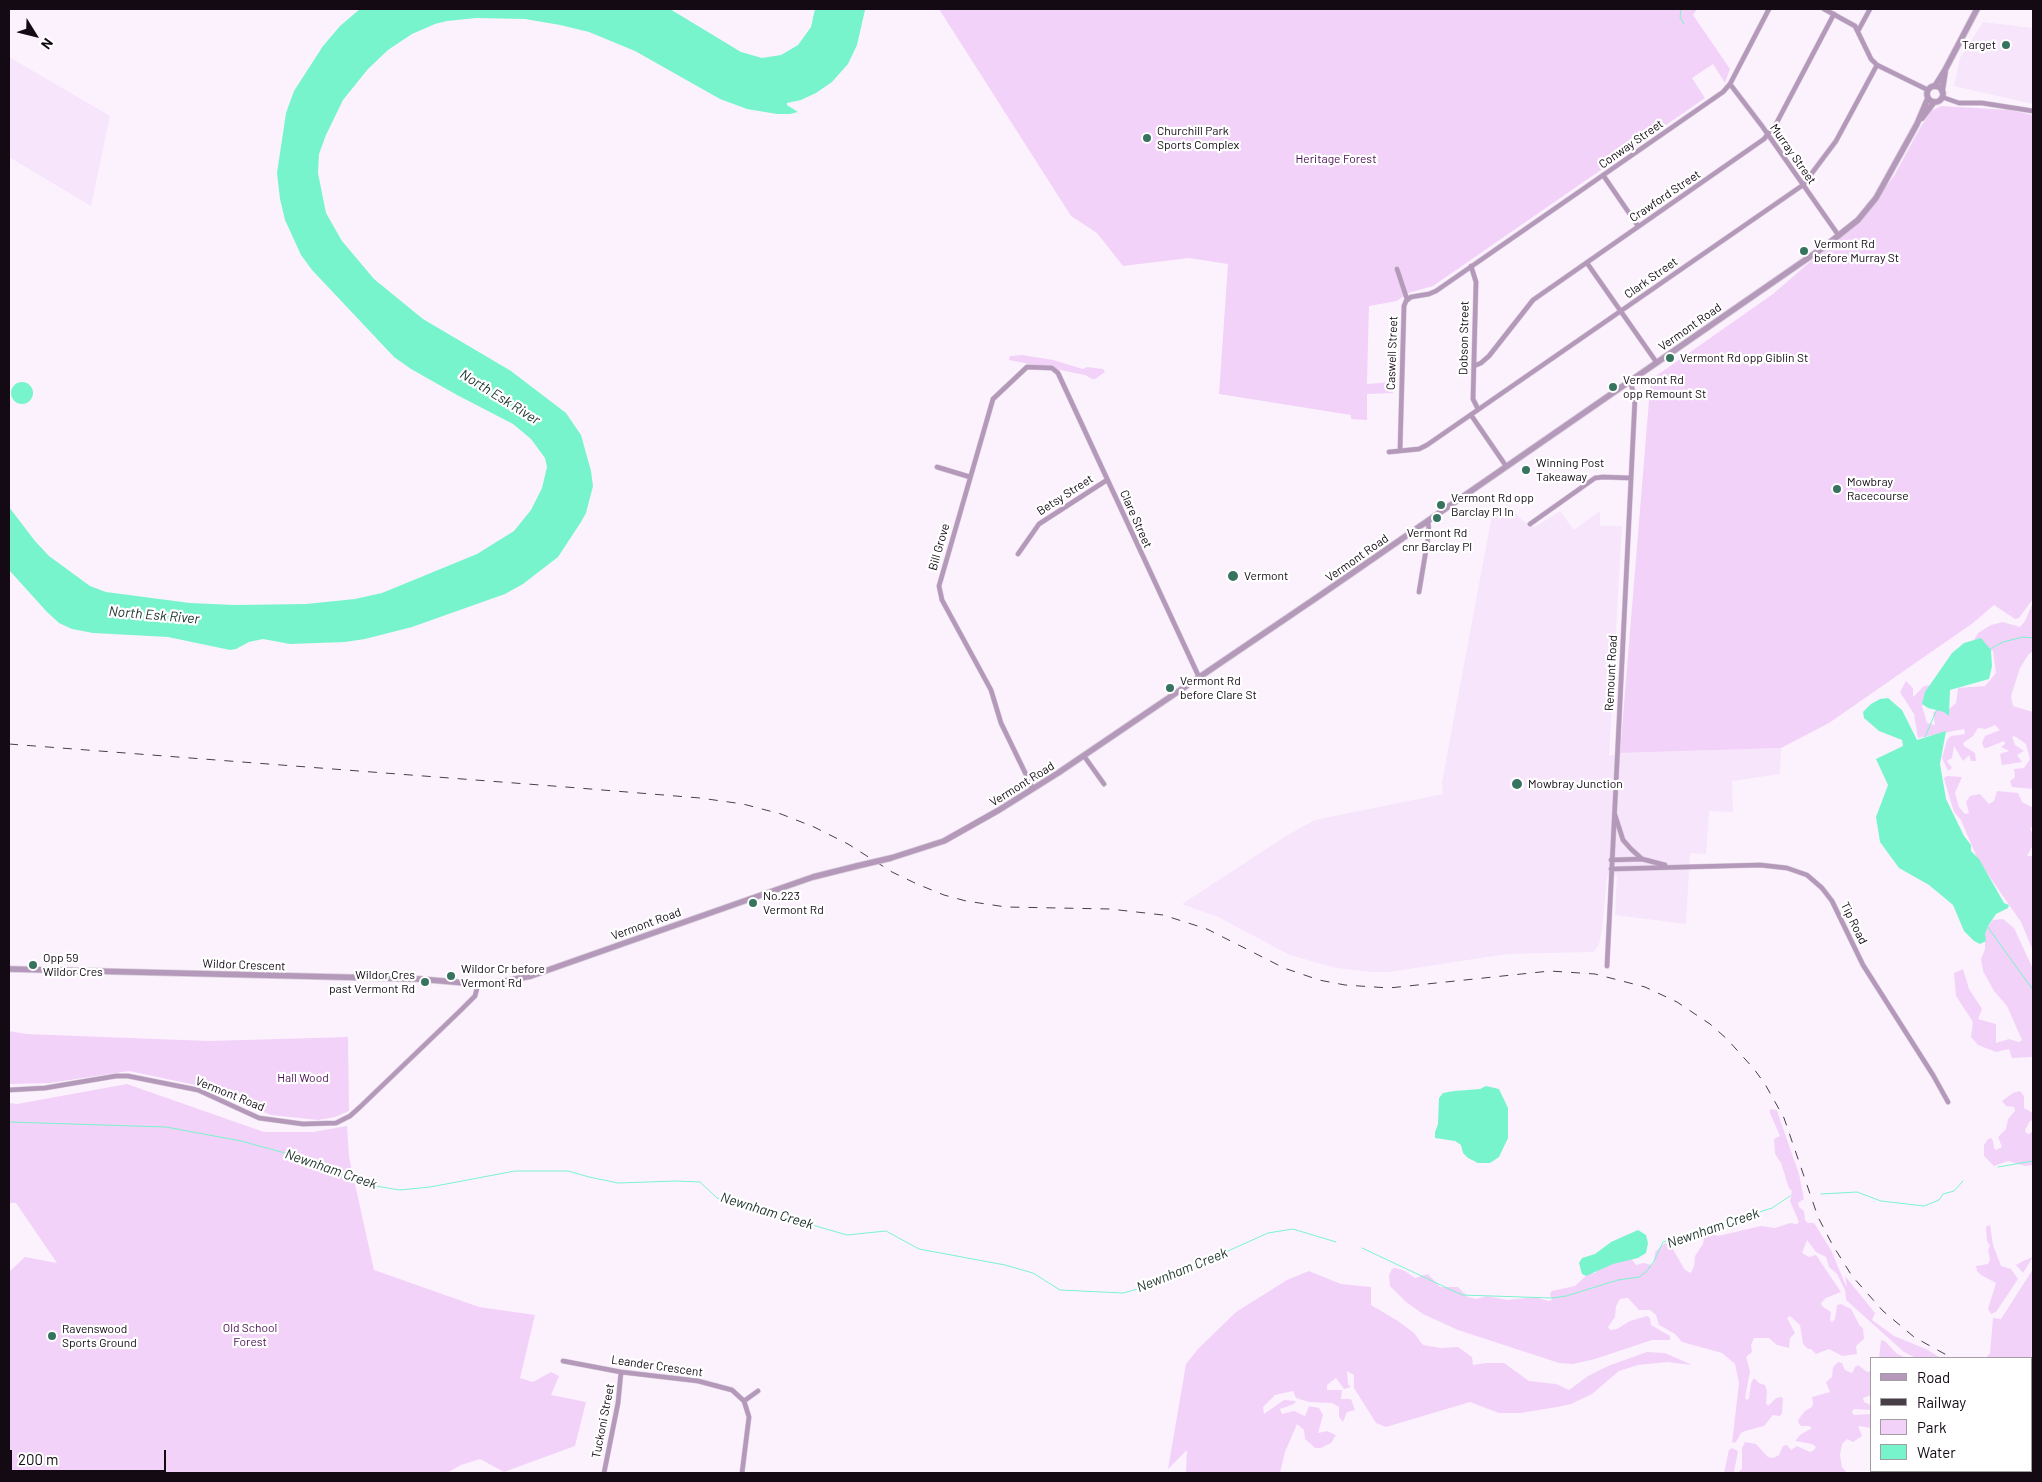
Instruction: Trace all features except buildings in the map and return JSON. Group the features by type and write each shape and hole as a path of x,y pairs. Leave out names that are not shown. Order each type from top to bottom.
{"street":[{"name":"Conway Street","path":"1470,266 1720,94 1730,84 1769,9"},
{"path":"1824,9 1850,22 1858,30 1871,59 1877,65 1928,90 1934,86 1945,70 1977,9"},
{"path":"1858,30 1870,9"},
{"name":"Crawford Street","path":"1474,366 1489,356 1533,300 1760,143 1776,124 1834,14"},
{"name":"Clark Street","path":"1389,452 1423,448 1803,185 1836,141 1877,65"},
{"path":"1942,94 1945,70"},
{"name":"Murray Street","path":"1730,84 1839,236"},
{"path":"1934,86 1938,87 1942,94 1959,103 1989,104 2033,111"},
{"name":"Vermont Road","path":"9,1090 45,1088 116,1076 128,1076 198,1090 259,1118 303,1124 336,1123 355,1112 461,1010 474,996 478,984 531,976 813,877 891,858 944,841 1033,789 1084,756 1428,521 1839,236 1858,220 1876,198 1917,124 1928,98 1928,90"},
{"name":"Vermont Road","path":"1917,124 1942,94"},
{"path":"1928,98 1934,102"},
{"path":"1603,175 1638,226"},
{"path":"1587,262 1657,363"},
{"name":"Caswell Street","path":"1400,450 1404,306 1407,299 1432,293 1470,266"},
{"name":"Dobson Street","path":"1470,266 1476,282 1473,399 1478,410"},
{"path":"1397,269 1407,299"},
{"name":"Bill Grove","path":"1033,789 1001,723 991,690 940,593 940,578 992,404 997,394 1027,367 1040,366 1055,370"},
{"name":"Clare Street","path":"1055,370 1199,677"},
{"name":"Remount Road","path":"1607,966 1635,398 1630,381"},
{"path":"1471,415 1506,466"},
{"path":"938,467 970,477"},
{"path":"1530,524 1595,478 1603,476 1631,478"},
{"name":"Betsy Street","path":"1018,554 1039,524 1107,480"},
{"path":"1419,592 1429,532 1428,521"},
{"path":"1084,756 1104,784"},
{"name":"Tip Road","path":"1614,809 1617,826 1623,840 1641,859"},
{"path":"1640,868 1641,859"},
{"name":"Tip Road","path":"1612,860 1641,859 1671,867"},
{"name":"Tip Road","path":"1611,869 1777,866 1799,871 1814,880 1832,901 1863,965 1948,1102"},
{"name":"Wildor Crescent","path":"9,969 419,979 450,980 478,984"},
{"name":"Leander Crescent","path":"563,1361 622,1372 681,1378 721,1386 732,1390 744,1401"},
{"name":"Tuckoni Street","path":"604,1473 618,1403 622,1372"},
{"path":"742,1473 750,1426 750,1417 744,1401 758,1391"}],"shaded area":[{"name":"Target","path":"1983,22 2033,28 2033,104 1954,86 1960,58"},
{"path":"9,57 110,116 91,206 9,157"},
{"path":"1507,504 1523,521 1535,527 1560,511 1574,530 1600,511 1600,526 1622,526 1609,756 1620,753 1781,748 1780,774 1732,781 1733,812 1709,811 1706,854 1690,853 1686,924 1615,915 1617,875 1607,876 1602,931 1599,944 1594,952 1507,954 1389,972 1373,972 1336,968 1290,955 1218,917 1182,904 1286,836 1315,820 1443,794 1442,782 1492,515"}],"green space":[{"name":"Heritage Forest","path":"939,9 1697,9 1693,15 1730,69 1725,83 1713,64 1692,78 1705,98 1433,286 1408,293 1397,301 1369,306 1367,384 1393,382 1393,393 1367,394 1367,420 1351,419 1351,415 1219,394 1228,264 1189,258 1123,266 1097,233 1071,216"},
{"name":"Mowbray Racecourse","path":"1941,106 2010,110 2033,115 2033,599 2019,618 2015,619 1994,605 1973,623 1829,723 1781,748 1620,753 1651,376 1656,376 1773,294 1864,215 1894,176 1931,111"},
{"path":"1022,355 1053,360 1083,369 1087,367 1103,369 1105,372 1092,379 1085,375 1009,360 1010,356"},
{"path":"2033,602 2033,651 2028,655 2020,668 2011,696 2013,706 2033,712 2033,789 2012,787 2010,781 2015,777 2014,769 2024,768 2030,759 2026,744 2012,736 2015,745 2024,751 2017,755 2022,762 2002,765 2000,754 2009,751 2001,747 2005,744 2004,741 1984,748 1982,743 1985,736 2000,730 1995,725 1986,729 1978,728 1973,736 1963,743 1964,746 1975,753 1976,761 1971,761 1969,755 1963,761 1954,746 1952,758 1947,761 1952,768 1948,771 1942,758 1947,740 1951,736 1965,734 1964,729 1918,738 1914,714 1900,692 1906,681 1913,688 1913,697 1924,686 1931,685 1932,690 1922,706 1927,723 1935,725 1933,713 1940,708 1948,710 1956,703 1958,688 1985,686 1996,673 1993,651 1980,647 1974,640 1978,633 1991,625 2003,622 2020,627 2025,621"},
{"path":"1947,776 1962,777 1955,793 1959,807 1965,814 1969,813 1966,802 1970,796 1980,794 1989,804 1994,801 1997,791 2018,793 2022,802 2032,807 2033,827 2030,828 2033,835 2033,845 2027,856 2033,856 2033,951 2021,922 1978,860 1961,820 1954,812 1944,778"},
{"path":"2003,919 2014,928 2033,969 2033,1057 2012,1058 2009,1049 1996,1052 1978,1045 1971,1037 1973,1022 1956,996 1954,973 1963,969 1969,989 1982,1009 1978,1019 1996,1024 1996,1043 2009,1039 2019,1042 2022,1040 2007,1006 1994,991 1983,971 1981,959 1985,949 1985,934 1988,926 1993,920"},
{"name":"Hall Wood","path":"9,1031 26,1034 209,1041 348,1037 349,1111 335,1117 318,1120 271,1115 200,1086 129,1071 50,1083 9,1084"},
{"name":"Old School Forest","path":"127,1084 264,1132 313,1132 347,1126 349,1157 374,1270 479,1307 535,1315 520,1378 533,1382 551,1372 559,1376 551,1395 586,1402 575,1446 504,1472 480,1459 461,1465 447,1473 9,1473 9,1272 25,1257 57,1263 16,1203 9,1203 9,1103 17,1104"},
{"path":"2020,1091 2024,1096 2024,1108 2033,1113 2033,1120 2030,1121 2025,1130 2029,1134 2033,1131 2033,1165 2025,1166 2008,1161 1994,1166 1984,1156 1984,1145 1991,1138 1996,1150 2002,1147 1998,1137 2006,1129 2008,1119 2015,1111 2014,1107 2006,1106 2002,1101 2013,1093"},
{"path":"1770,1109 1777,1110 1799,1174 1804,1199 1798,1203 1799,1207 1804,1211 1805,1220 1808,1223 1814,1223 1831,1250 1847,1288 1845,1276 1875,1313 1872,1320 1894,1336 1926,1349 1939,1357 1914,1357 1904,1352 1846,1300 1845,1290 1837,1274 1829,1267 1826,1257 1816,1252 1807,1240 1802,1253 1809,1257 1816,1255 1841,1292 1826,1298 1821,1303 1822,1306 1831,1312 1830,1320 1832,1322 1835,1319 1837,1305 1841,1304 1851,1309 1863,1328 1864,1339 1856,1346 1857,1354 1842,1356 1829,1349 1816,1354 1803,1344 1800,1325 1790,1316 1787,1318 1795,1333 1790,1338 1789,1348 1777,1345 1769,1338 1754,1338 1751,1345 1752,1352 1746,1357 1750,1371 1745,1398 1747,1400 1749,1398 1751,1383 1754,1378 1759,1383 1765,1385 1767,1392 1766,1403 1768,1406 1776,1398 1783,1398 1782,1413 1780,1416 1773,1415 1764,1426 1741,1433 1736,1442 1732,1443 1739,1383 1735,1364 1722,1353 1682,1342 1675,1334 1659,1325 1656,1315 1650,1310 1639,1310 1628,1298 1620,1299 1616,1306 1615,1317 1608,1327 1610,1330 1617,1329 1630,1321 1647,1316 1650,1318 1651,1325 1670,1336 1670,1340 1652,1340 1595,1359 1573,1364 1559,1363 1458,1330 1423,1314 1406,1302 1390,1286 1389,1275 1392,1269 1395,1268 1405,1271 1415,1278 1428,1274 1440,1287 1458,1287 1468,1297 1476,1299 1487,1296 1507,1300 1535,1297 1548,1301 1552,1300 1550,1294 1552,1291 1575,1286 1588,1274 1595,1273 1607,1263 1630,1257 1636,1265 1644,1263 1651,1265 1654,1263 1655,1252 1665,1243 1671,1246 1685,1270 1691,1273 1695,1256 1703,1244 1705,1233 1708,1232 1718,1236 1761,1226 1775,1228 1799,1222 1790,1201 1792,1191 1789,1188 1781,1163 1775,1154 1774,1139 1780,1136"},
{"path":"1990,1225 1993,1245 2001,1266 2011,1269 2018,1279 1996,1312 1991,1314 1988,1309 1996,1283 1981,1275 1977,1271 1976,1266 1988,1264 1990,1259 1988,1250 1990,1246 1987,1241 1986,1227"},
{"path":"2033,1257 2023,1273 2016,1265"},
{"path":"2033,1269 2033,1373 2032,1357 1987,1357 1990,1353 1993,1318 2001,1319"},
{"path":"1309,1271 1341,1284 1371,1287 1371,1305 1414,1333 1423,1345 1441,1348 1458,1347 1472,1357 1473,1365 1504,1363 1529,1381 1556,1384 1569,1390 1588,1376 1608,1366 1647,1352 1665,1353 1692,1365 1667,1362 1638,1365 1619,1371 1592,1394 1571,1404 1557,1407 1520,1413 1499,1413 1470,1402 1386,1427 1376,1423 1354,1388 1354,1375 1347,1371 1348,1384 1351,1387 1344,1389 1336,1378 1327,1385 1327,1390 1342,1390 1341,1399 1351,1399 1355,1410 1347,1412 1343,1422 1339,1417 1339,1407 1332,1403 1309,1402 1296,1398 1293,1391 1275,1395 1263,1407 1264,1414 1284,1400 1296,1401 1294,1404 1280,1409 1282,1414 1294,1411 1305,1416 1309,1406 1319,1408 1323,1415 1318,1433 1327,1431 1336,1435 1331,1443 1321,1448 1315,1448 1305,1439 1304,1430 1297,1424 1285,1452 1280,1473 1184,1473 1186,1471 1187,1450 1168,1469 1186,1364 1198,1349 1236,1312 1287,1280"},
{"path":"1881,1340 1885,1341 1896,1353 1904,1357 1879,1357"},
{"path":"1838,1362 1842,1363 1845,1370 1852,1373 1858,1365 1867,1372 1870,1371 1870,1395 1863,1398 1864,1402 1870,1405 1870,1410 1854,1409 1852,1412 1854,1415 1870,1414 1870,1428 1858,1426 1862,1436 1853,1442 1847,1439 1842,1444 1840,1455 1842,1467 1847,1473 1737,1473 1742,1469 1742,1448 1745,1442 1756,1444 1768,1457 1773,1458 1779,1455 1783,1446 1787,1445 1791,1450 1797,1446 1810,1452 1814,1450 1816,1447 1812,1444 1795,1441 1800,1435 1812,1428 1801,1426 1798,1420 1805,1411 1812,1407 1812,1397 1830,1392 1826,1382 1832,1377 1833,1367"},
{"path":"1732,1448 1738,1451 1734,1472 1737,1473 1724,1473 1729,1450"}],"water":[{"name":"North Esk River","path":"360,9 670,9 741,52 762,58 781,55 798,45 811,27 815,9 865,10 857,45 848,64 832,82 816,93 801,100 787,103 787,105 798,112 790,114 777,114 747,109 720,99 635,51 589,32 525,19 476,18 447,21 412,34 388,50 368,69 343,100 326,135 319,154 318,173 326,213 342,241 374,279 423,319 511,371 566,413 581,435 591,471 593,486 586,513 581,522 558,557 523,584 505,594 412,627 365,639 345,642 290,644 263,639 249,642 230,650 168,637 93,633 72,629 59,623 9,570 9,507 49,556 90,586 106,592 190,603 235,605 306,604 355,599 382,593 477,554 514,531 531,510 542,488 547,467 545,458 531,439 513,424 457,395 394,357 312,270 301,255 285,220 277,173 286,113 294,91 323,46 340,26"},
{"path":"22,382 30,385 33,393 30,401 22,404 14,401 11,393 14,385"},
{"path":"1981,638 1991,650 1992,666 1989,679 1950,690 1949,716 1944,712 1928,708 1922,704 1925,692 1952,653 1964,643"},
{"path":"1888,698 1902,710 1917,740 1946,731 1940,764 1946,799 1964,836 1971,845 1971,851 1979,859 2004,903 2009,905 2008,908 1996,914 1985,934 1986,941 1980,944 1964,931 1953,905 1929,885 1899,868 1880,842 1876,817 1888,785 1876,759 1903,746 1902,740 1879,731 1864,718 1863,712 1871,704 1880,699"},
{"path":"1486,1086 1499,1089 1508,1108 1508,1138 1499,1157 1490,1163 1478,1163 1468,1158 1463,1153 1461,1145 1455,1141 1435,1138 1435,1132 1438,1124 1439,1098 1443,1093 1480,1089"},
{"path":"1638,1230 1646,1235 1648,1243 1646,1253 1638,1258 1613,1264 1586,1276 1582,1274 1579,1263 1582,1258 1595,1254 1611,1242"}],"waterway":[{"path":"1681,9 1680,17 1684,24"},
{"name":"Newnham Creek","path":"1990,649 2003,642 2023,637 2033,638"},
{"name":"Newnham Creek","path":"1925,737 1937,709"},
{"name":"Newnham Creek","path":"1987,926 2033,990"},
{"name":"Newnham Creek","path":"9,1122 166,1127 241,1141 285,1153 369,1185 400,1190 430,1187 515,1171 568,1171 618,1183 700,1182 717,1198 754,1206 771,1213 847,1235 886,1231 919,1249 1005,1265 1033,1273 1060,1290 1123,1293 1150,1286 1268,1233 1293,1229 1336,1242"},
{"name":"Newnham Creek","path":"1998,1167 2033,1161"},
{"name":"Newnham Creek","path":"1821,1194 1857,1192 1881,1201 1924,1206 1939,1200 1943,1194 1954,1191 1963,1181"},
{"name":"Newnham Creek","path":"1362,1248 1462,1295 1552,1298 1566,1296 1618,1280 1639,1277 1646,1272 1654,1261 1663,1242 1772,1208 1790,1196"}],"railway":[{"path":"9,744 566,787 700,798 743,804 781,814 814,827 848,844 892,872 944,895 966,901 1006,907 1110,909 1163,915 1207,929 1284,968 1319,980 1345,985 1389,988 1550,971 1595,974 1645,987 1677,1002 1710,1024 1727,1039 1754,1069 1765,1084 1784,1118 1818,1217 1852,1276 1883,1311 1914,1337 1950,1357"}],"place":[{"name":"Target","path":"2006,45"},
{"name":"Churchill Park Sports Complex","path":"1147,138"},
{"name":"Vermont Rd before Murray St","path":"1804,251"},
{"name":"Vermont Rd opp Giblin St","path":"1670,358"},
{"name":"Vermont Rd opp Remount St","path":"1613,387"},
{"name":"Winning Post Takeaway","path":"1526,470"},
{"name":"Mowbray Racecourse","path":"1837,489"},
{"name":"Vermont Rd opp Barclay Pl In","path":"1441,505"},
{"name":"Vermont Rd cnr Barclay Pl","path":"1437,518"},
{"name":"Vermont","path":"1233,576"},
{"name":"Vermont Rd before Clare St","path":"1170,688"},
{"name":"Mowbray Junction","path":"1517,784"},
{"name":"No.223 Vermont Rd","path":"753,903"},
{"name":"Opp 59 Wildor Cres","path":"33,965"},
{"name":"Wildor Cr before Vermont Rd","path":"451,976"},
{"name":"Wildor Cres past Vermont Rd","path":"425,982"},
{"name":"Ravenswood Sports Ground","path":"52,1336"}]}
